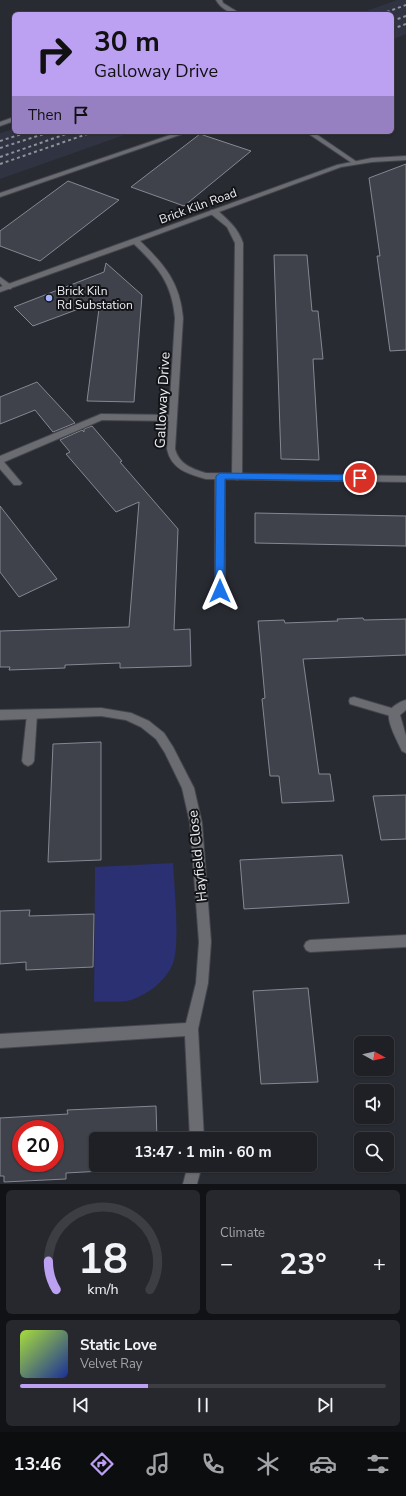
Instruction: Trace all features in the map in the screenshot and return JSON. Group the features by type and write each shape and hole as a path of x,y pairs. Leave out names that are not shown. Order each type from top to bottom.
{"street":[{"path":"219,0 221,4 235,12"},
{"path":"0,124 12,120"},
{"path":"0,196 179,134"},
{"path":"312,134 354,162"},
{"name":"Brick Kiln Road","path":"4,289 354,162 388,158 406,158"},
{"path":"214,212 230,225 236,234 239,243 237,477"},
{"name":"Galloway Drive","path":"135,241 150,254 168,275 173,284 178,303 179,318 171,449 175,461 181,467 194,473 206,476 406,479"},
{"path":"0,279 4,289"},
{"path":"17,483 0,462 101,417 173,418"},
{"path":"220,476 220,591"},
{"path":"354,701 394,713"},
{"path":"394,713 406,704"},
{"name":"Hayfield Close","path":"0,715 101,712 127,716 144,724 160,736 169,750 188,788 196,824 205,942 202,983 192,1029 192,1073 196,1132"},
{"path":"394,713 398,731 406,748"},
{"path":"28,761 32,714"},
{"path":"310,946 406,941"},
{"path":"0,1041 192,1029"},
{"path":"190,1184 193,1172"}],"shaded area":[{"path":"397,0 406,0 406,34 394,39 394,12 364,12"},
{"path":"12,130 12,134 127,134 0,179 0,133"},
{"path":"173,863 177,931 175,957 169,972 154,987 137,998 122,1001 94,1002 95,867"}],"building":[{"path":"200,134 251,151 184,206 131,187"},
{"path":"406,164 406,350 390,351 377,256 380,256 369,178"},
{"path":"68,181 119,200 40,261 0,246 0,231"},
{"path":"274,255 307,255 312,311 318,311 323,359 313,359 319,460 281,459"},
{"path":"106,263 142,295 134,402 87,401 100,301 33,326 14,307 104,272"},
{"path":"37,382 75,423 53,432 35,410 0,424 0,397"},
{"path":"92,426 122,461 120,462 178,529 174,630 190,629 191,666 120,668 120,663 65,665 65,668 9,670 10,667 0,667 0,631 129,627 139,502 116,512 66,454 70,452 60,440 82,430 84,432 84,429"},
{"path":"0,506 57,579 19,597 0,572"},
{"path":"255,513 406,516 406,546 255,543"},
{"path":"363,618 364,620 406,619 406,655 303,659 319,774 330,774 334,801 282,803 279,776 270,776 262,699 265,698 258,621 284,620 285,623 338,621 337,619"},
{"path":"101,742 101,860 48,862 53,744"},
{"path":"406,795 406,839 381,840 373,796"},
{"path":"342,855 349,903 244,909 240,860"},
{"path":"30,910 29,916 94,914 93,967 26,970 26,962 0,964 0,911"},
{"path":"308,988 318,1082 261,1084 253,991"},
{"path":"156,1106 157,1132 89,1132 89,1172 66,1173 66,1179 4,1182 4,1176 0,1176 0,1118 68,1114 67,1110"}],"railway":[{"path":"387,12 406,5"},
{"path":"394,20 406,16"},
{"path":"394,28 406,24"},
{"path":"0,141 22,134"},
{"path":"0,148 44,134"},
{"path":"0,157 66,134"},
{"path":"0,164 87,134"}],"place":[{"name":"Brick Kiln Rd Substation","path":"49,298"}],"route":[{"path":"220,591 220,476 360,478"}]}
